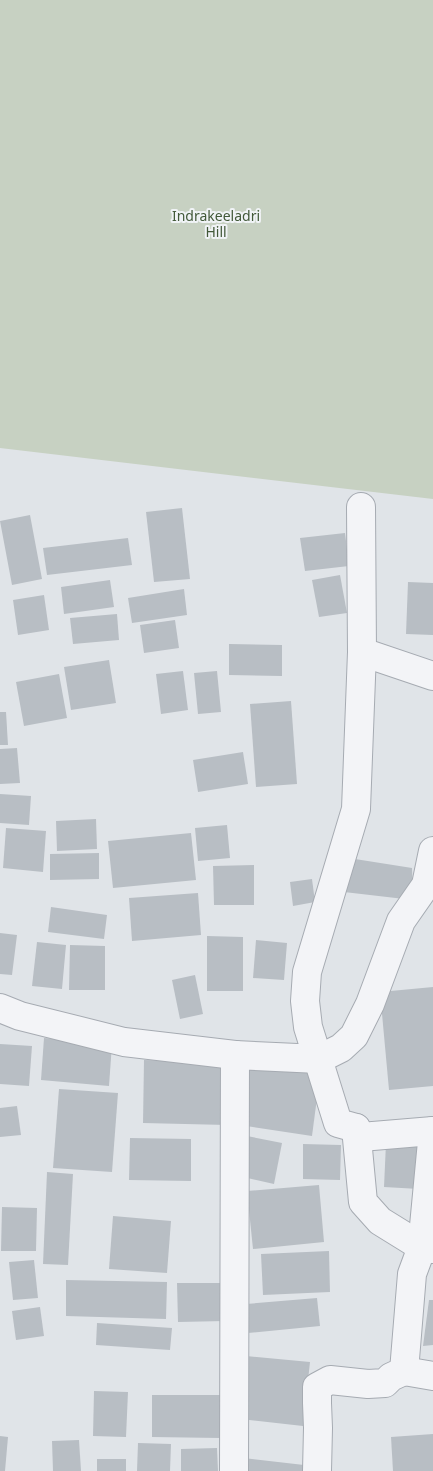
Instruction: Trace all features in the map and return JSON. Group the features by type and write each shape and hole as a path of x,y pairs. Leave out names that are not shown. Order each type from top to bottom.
{"street":[{"path":"361,507 362,652 356,809 307,972 305,1001 308,1027 338,1123 356,1128 361,1137 433,1131 428,1248 412,1274 404,1371"},
{"path":"362,652 433,676"},
{"path":"0,1008 20,1016 124,1042 235,1055 319,1059 341,1048 354,1036 370,1004 401,921 426,885 433,851"},
{"path":"234,1471 235,1055"},
{"path":"356,1128 363,1202 380,1221 428,1248"},
{"path":"317,1471 317,1387 330,1380 368,1384 385,1383 391,1377 404,1371 433,1376"}],"green space":[{"name":"Indrakeeladri Hill","path":"0,0 433,0 433,499 0,448"}],"building":[{"path":"182,508 190,579 154,582 146,512"},
{"path":"30,515 42,579 12,585 0,521"},
{"path":"345,533 349,566 305,571 300,538"},
{"path":"128,538 132,565 47,575 43,548"},
{"path":"340,575 347,613 319,617 312,580"},
{"path":"110,580 114,607 64,614 61,587"},
{"path":"408,582 433,583 433,635 406,634"},
{"path":"184,589 187,615 132,623 128,598"},
{"path":"44,595 49,630 18,635 13,600"},
{"path":"117,614 119,640 73,644 70,618"},
{"path":"175,620 179,648 144,653 140,625"},
{"path":"229,644 282,645 282,676 229,675"},
{"path":"109,660 116,703 71,710 64,667"},
{"path":"183,671 188,710 161,714 156,674"},
{"path":"217,671 221,712 198,714 194,673"},
{"path":"59,674 67,718 24,726 16,682"},
{"path":"291,701 297,784 256,787 250,704"},
{"path":"0,712 6,712 8,745 0,745"},
{"path":"17,748 20,783 0,784 0,749"},
{"path":"243,752 248,784 198,792 193,760"},
{"path":"0,794 31,796 29,825 0,823"},
{"path":"96,819 97,849 57,851 56,821"},
{"path":"227,825 230,858 198,861 195,828"},
{"path":"6,828 46,831 43,872 3,868"},
{"path":"191,833 196,880 113,888 108,841"},
{"path":"99,853 99,879 50,880 50,854"},
{"path":"355,859 412,868 413,900 344,892"},
{"path":"254,865 254,905 214,905 213,866"},
{"path":"312,879 315,902 293,906 290,882"},
{"path":"198,893 201,935 132,941 129,898"},
{"path":"51,907 107,915 104,939 48,932"},
{"path":"0,933 17,935 12,975 0,974"},
{"path":"207,936 243,937 243,991 207,991"},
{"path":"256,940 287,943 284,980 253,978"},
{"path":"37,942 66,945 62,989 32,986"},
{"path":"70,945 105,946 105,990 69,990"},
{"path":"195,975 203,1014 180,1019 172,980"},
{"path":"433,987 433,1086 389,1090 380,992"},
{"path":"44,1038 112,1044 109,1086 41,1080"},
{"path":"0,1044 32,1046 29,1086 0,1084"},
{"path":"144,1060 228,1062 227,1125 143,1123"},
{"path":"248,1065 320,1075 312,1136 240,1125"},
{"path":"59,1089 118,1093 112,1172 53,1168"},
{"path":"17,1106 21,1135 0,1137 0,1108"},
{"path":"247,1136 282,1143 274,1184 239,1176"},
{"path":"130,1138 191,1139 191,1181 129,1180"},
{"path":"386,1143 421,1144 419,1189 384,1187"},
{"path":"303,1144 341,1145 340,1180 303,1179"},
{"path":"47,1172 73,1174 68,1265 43,1264"},
{"path":"319,1185 324,1242 253,1249 247,1191"},
{"path":"2,1207 37,1208 36,1251 1,1251"},
{"path":"113,1216 171,1221 167,1273 109,1269"},
{"path":"329,1251 330,1292 263,1295 261,1254"},
{"path":"34,1260 38,1298 13,1300 9,1262"},
{"path":"66,1280 167,1282 166,1319 66,1316"},
{"path":"177,1283 225,1283 225,1321 178,1322"},
{"path":"317,1298 320,1326 248,1333 246,1304"},
{"path":"429,1300 433,1300 433,1345 423,1346"},
{"path":"40,1307 44,1336 16,1340 12,1311"},
{"path":"97,1323 172,1328 170,1350 96,1345"},
{"path":"246,1356 310,1362 303,1426 240,1419"},
{"path":"94,1391 128,1392 126,1437 93,1436"},
{"path":"152,1395 220,1395 220,1438 152,1437"},
{"path":"433,1434 433,1471 393,1471 391,1437"},
{"path":"0,1436 8,1437 5,1471 0,1471"},
{"path":"79,1440 81,1471 53,1471 52,1441"},
{"path":"138,1443 171,1444 170,1471 137,1471"},
{"path":"217,1448 218,1471 181,1471 181,1449"},
{"path":"244,1458 304,1465 304,1471 242,1471"},
{"path":"97,1459 126,1459 126,1471 97,1471"}]}
